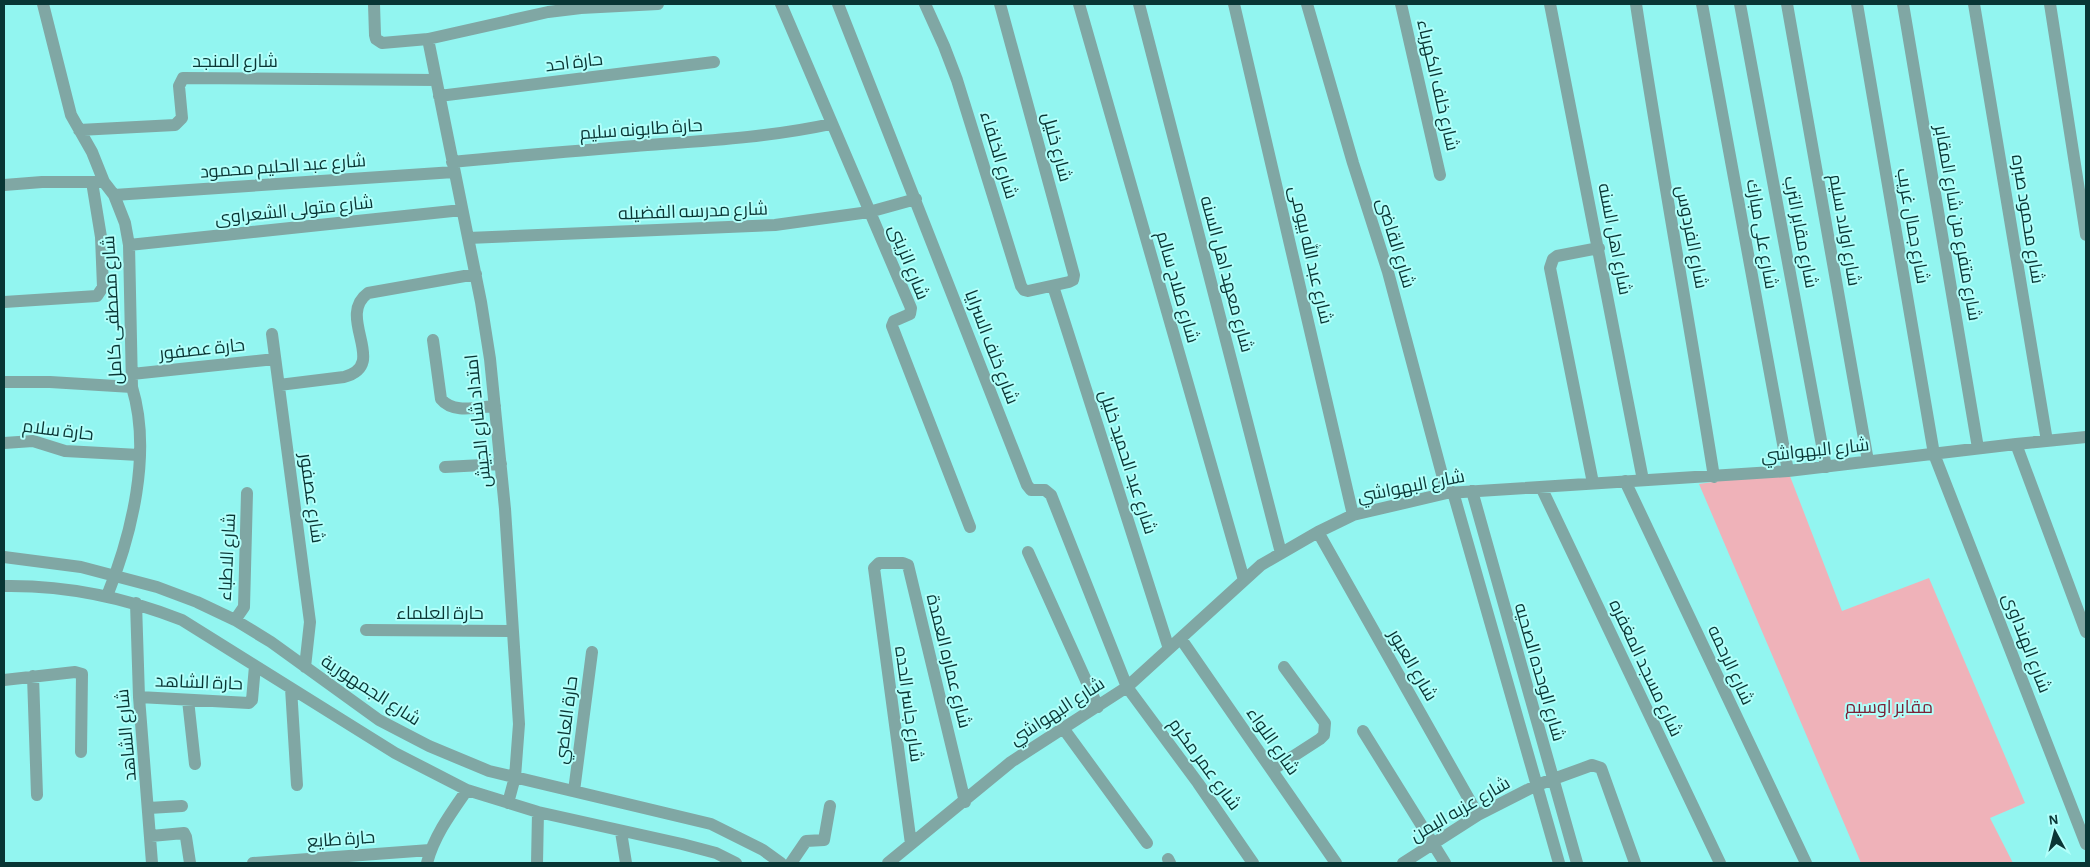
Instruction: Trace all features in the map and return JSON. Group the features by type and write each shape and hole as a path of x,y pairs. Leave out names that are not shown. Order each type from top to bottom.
{"street":[{"name":"شارع مصطفى كامل","path":"42,4 71,114 78,130 92,152 98,182 114,195 125,223 129,245 132,380 138,412 140,472 138,490 114,576 106,596"},
{"path":"374,4 374,35 376,39 382,42 428,40 529,10 581,6 658,4"},
{"name":"شارع الزينى","path":"781,4 911,308 910,314 894,321 892,326 970,527"},
{"name":"شارع خلف السرايا","path":"838,4 1027,484 1031,490 1045,490 1051,495 1127,687"},
{"name":"شارع الخلفاء","path":"925,4 957,80 1022,286 1024,290 1028,291 1053,286"},
{"name":"شارع خليل","path":"1000,4 1074,275 1073,280 1053,286"},
{"name":"شارع صلاح سالم","path":"1079,4 1244,580"},
{"name":"شارع معهد اهل السنه","path":"1139,4 1281,553"},
{"name":"شارع عبد الله بيومى","path":"1234,4 1353,515"},
{"name":"شارع القاضى","path":"1308,4 1353,162 1388,272 1450,493"},
{"name":"شارع خلف الكهرباء","path":"1401,4 1440,175"},
{"name":"شارع اهل السنه","path":"1550,4 1643,480"},
{"name":"شارع الفردوس","path":"1636,4 1714,477"},
{"name":"شارع على مبارك","path":"1702,4 1788,471"},
{"name":"شارع مقابر الترب","path":"1740,4 1826,467"},
{"name":"شارع اولاد سليم","path":"1787,4 1868,462"},
{"name":"شارع جمال غريب","path":"1857,4 1934,454"},
{"name":"شارع متفرع من شارع المقابر","path":"1903,4 1978,448"},
{"name":"شارع محمود صبره","path":"1974,4 2047,441"},
{"path":"2050,4 2086,235"},
{"name":"امتداد شارع الجيش","path":"428,40 476,274 489,350 495,406 501,464 519,724 515,777 508,803"},
{"name":"حارة احد","path":"439,96 714,62"},
{"name":"شارع المنجد","path":"78,130 175,125 182,118 179,86 183,78 436,80"},
{"name":"حارة طابونه سليم","path":"453,167 581,150 730,140 798,131 832,124"},
{"name":"شارع عبد الحليم محمود","path":"114,195 453,167"},
{"path":"4,185 42,182 98,182 103,288 96,296 4,302"},
{"name":"شارع مدرسه الفضيله","path":"468,238 775,225 869,212 916,199"},
{"name":"شارع متولى الشعراوى","path":"129,245 462,210"},
{"path":"1593,483 1550,268 1553,259 1557,256 1599,248"},
{"path":"279,385 344,377 353,374 361,368 364,358 356,312 357,304 368,292 476,274"},
{"name":"شارع عبد الحميد خليل","path":"1053,286 1169,649"},
{"name":"شارع عصفور","path":"272,334 310,622 305,668"},
{"path":"432,340 441,399 446,405 453,408 495,406"},
{"name":"حارة عصفور","path":"4,382 68,383 132,380 275,358"},
{"name":"شارع البهواشي","path":"888,863 965,802 1011,762 1036,744 1098,707 1127,687 1244,580 1262,566 1318,532 1353,515 1450,493 1788,471 2086,437"},
{"name":"حارة سلام","path":"4,443 33,441 65,452 139,455"},
{"path":"2016,444 2086,632"},
{"name":"شارع الهنداوى","path":"1934,454 2086,844"},
{"path":"445,467 501,464"},
{"name":"شارع الرحمه","path":"1624,481 1806,863"},
{"name":"شارع مسجد المغفره","path":"1540,487 1720,863"},
{"name":"شارع الوحده الصحيه","path":"1472,491 1552,780 1577,863"},
{"name":"شارع الاطباء","path":"235,620 244,608 247,493"},
{"name":"شارع الوحده الصحيه","path":"1450,493 1559,863"},
{"name":"شارع العبور","path":"1318,532 1478,815"},
{"path":"1028,552 1098,707"},
{"name":"شارع الجمهورية","path":"4,557 56,563 114,576 157,587 189,599 235,620 271,642 379,720 429,746 489,771 712,824 763,850 781,863"},
{"name":"شارع عماره العمدة","path":"874,568 879,563 903,563 908,565 965,802"},
{"name":"شارع جاسر الحده","path":"874,568 910,844"},
{"path":"4,586 40,586 106,596 136,603 182,620 395,753 467,790 538,812 716,853 736,863"},
{"name":"شارع الشاهد","path":"136,603 139,697 152,863"},
{"name":"حارة العلماء","path":"366,630 513,631"},
{"name":"شارع اللواء","path":"1181,639 1336,863"},
{"name":"حارة العاصي","path":"574,791 592,652"},
{"name":"حارة الشاهد","path":"139,697 249,703 252,700 255,666"},
{"path":"1272,770 1320,740 1326,729 1326,723 1284,667"},
{"path":"4,680 75,672 82,674 81,752"},
{"path":"33,676 37,795"},
{"name":"شارع عمر مكرم","path":"1127,687 1198,783 1253,863"},
{"path":"291,688 297,785"},
{"path":"188,700 195,764"},
{"path":"1063,728 1147,843"},
{"path":"1363,731 1445,863"},
{"name":"شارع عزبه اليمن","path":"1402,863 1478,815 1537,785 1592,765 1601,768 1635,863"},
{"path":"427,863 430,850 446,820 467,790"},
{"path":"149,808 182,806"},
{"path":"791,863 806,841 824,840 830,806"},
{"path":"537,863 538,812"},
{"path":"621,832 626,863"},
{"path":"151,836 184,834 190,863"},
{"name":"حارة طايع","path":"254,863 430,850"}],"green space":[{"name":"مقابر اوسيم","path":"1788,471 1842,611 1929,578 2025,803 1990,818 2013,863 1861,863 1699,484"}]}
